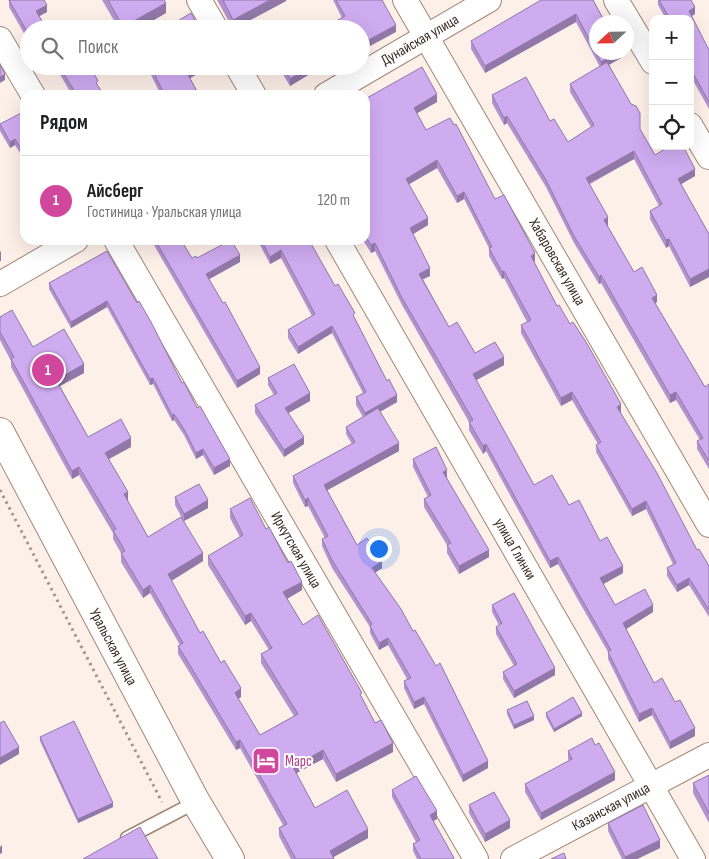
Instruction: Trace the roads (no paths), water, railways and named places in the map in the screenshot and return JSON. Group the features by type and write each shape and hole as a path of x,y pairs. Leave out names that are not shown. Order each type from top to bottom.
{"main road":[{"name":"Уральская улица","path":"0,432 196,802 230,859"}],"street":[{"path":"199,0 211,20"},
{"name":"Хабаровская улица","path":"405,0 709,525"},
{"name":"Дунайская улица","path":"370,69 489,0"},
{"path":"616,0 652,60"},
{"path":"0,38 20,73"},
{"path":"21,75 30,90"},
{"path":"242,75 251,90"},
{"name":"Дунайская улица","path":"334,90 360,75"},
{"path":"694,132 709,157"},
{"path":"0,284 67,245"},
{"name":"Иркутская улица","path":"119,245 476,859"},
{"name":"улица Глинки","path":"340,245 693,859"},
{"name":"Казанская улица","path":"514,859 709,755"}],"lane":[{"path":"118,842 196,802"}],"place":[{"name":"Айсберг","path":"48,370"},
{"name":"Марс","path":"266,761"}]}
